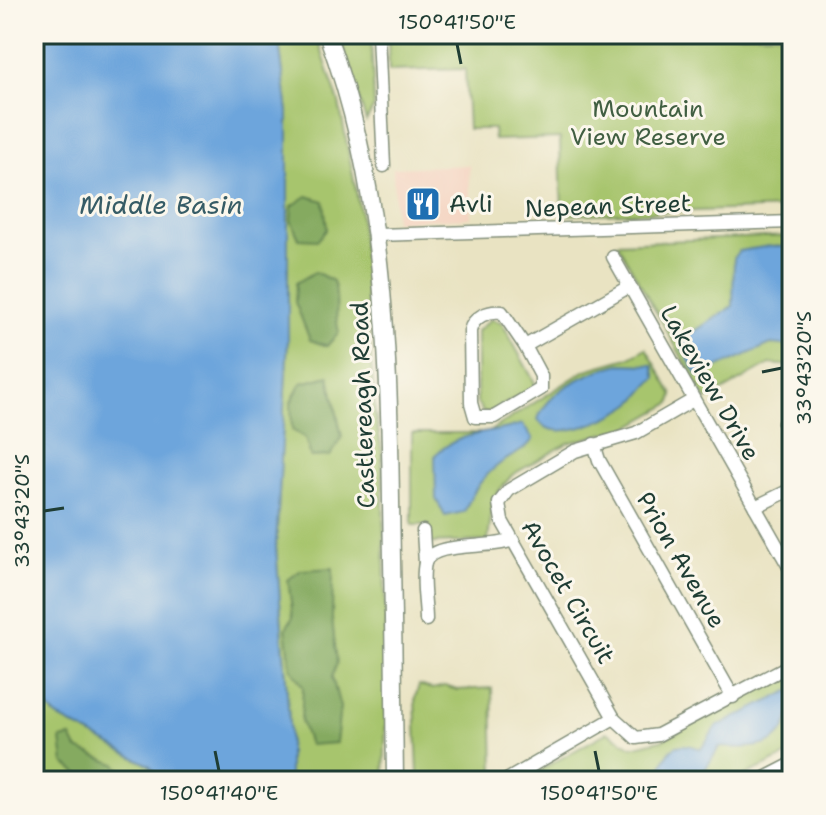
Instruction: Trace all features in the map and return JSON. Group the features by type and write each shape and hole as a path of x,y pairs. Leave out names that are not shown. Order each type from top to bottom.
{"main road":[{"name":"Castlereagh Road","path":"327,34 357,132 377,235 388,369 395,781"}],"street":[{"path":"378,34 384,166"},
{"name":"Nepean Street","path":"377,235 792,222"},
{"name":"Lakeview Drive","path":"613,257 792,572"},
{"path":"525,346 630,286"},
{"path":"491,311 502,312 525,346 541,376 541,389 494,417 475,417 471,403 472,324 491,311"},
{"name":"Avocet Circuit","path":"693,400 636,433 575,451 502,496 499,513 614,718 628,735 645,738 733,697 792,664"},
{"path":"784,423 792,437"},
{"name":"Prion Avenue","path":"594,444 599,460 733,697"},
{"path":"755,507 792,489"},
{"path":"423,531 426,620"},
{"path":"425,564 431,554 442,549 494,547 512,540"},
{"path":"505,781 520,778 614,718"},
{"path":"759,781 792,764"},
{"path":"784,781 792,777"}],"shaded area":[{"path":"469,165 471,218 395,221 393,168"}],"green space":[{"path":"278,34 316,34 339,103 360,212 375,414 382,451 387,687 384,781 289,781 289,720 276,546 288,339 288,112"},
{"path":"339,34 371,34 374,107 366,121"},
{"name":"Mountain View Reserve","path":"388,34 792,34 792,208 562,215 560,138 494,140 493,129 468,129 465,69 389,71"},
{"path":"307,196 324,201 327,229 318,240 299,239 291,220 292,206"},
{"path":"792,236 792,366 770,364 706,400 617,243"},
{"path":"315,272 333,281 335,288 339,332 327,346 310,340 295,302 296,283"},
{"path":"491,319 502,323 535,383 532,389 490,412 483,412 477,403 477,331"},
{"path":"646,348 673,395 671,403 629,427 568,443 512,475 493,498 488,541 430,543 429,525 412,525 412,433 487,433 586,370 628,358"},
{"path":"329,376 342,437 330,456 311,457 305,438 292,430 291,402 301,383"},
{"path":"333,568 332,618 337,663 332,677 340,707 336,743 309,745 301,721 303,687 291,668 286,628 293,617 288,580 301,570"},
{"path":"792,673 792,753 733,781 521,781 608,732 632,747 661,740"},
{"path":"34,676 48,708 57,717 149,765 164,781 34,781"},
{"path":"419,685 432,689 445,686 457,690 492,688 494,775 486,781 424,781 418,774 415,698"},
{"path":"71,737 77,749 116,764 131,781 88,781 64,763 61,739"}],"water":[{"name":"Middle Basin","path":"34,34 278,34 288,112 288,339 276,546 289,720 289,781 164,781 149,765 57,717 48,708 34,676"},
{"path":"792,246 792,346 771,344 698,376 681,347 689,335 733,306 734,258 739,251"},
{"path":"620,364 653,365 656,378 630,405 596,422 568,430 545,427 538,419 543,408 561,390 596,371"},
{"path":"522,424 533,439 530,443 486,476 464,512 445,516 436,499 435,455 466,437"},
{"path":"792,691 791,709 787,723 774,740 751,747 719,747 695,779 653,781 674,747 689,745 701,749 716,727"}],"place":[{"name":"Avli","path":"423,204"}]}
